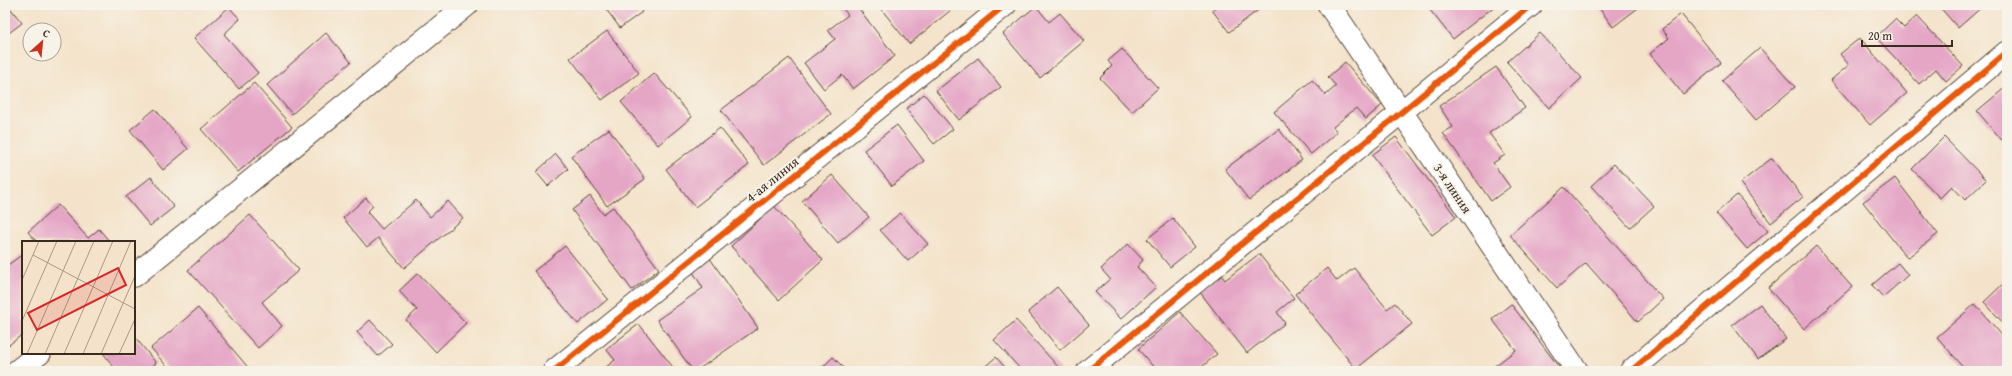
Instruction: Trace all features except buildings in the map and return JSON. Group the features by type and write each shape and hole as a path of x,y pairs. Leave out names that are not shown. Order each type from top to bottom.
{"street":[{"path":"135,275 467,5"},
{"name":"4-ая линия","path":"554,371 1005,5"},
{"name":"3-я линия","path":"1329,5 1577,371"},
{"path":"1088,371 1531,5"},
{"path":"1631,371 2007,52"},
{"path":"18,371 39,354"}],"cycle path":[{"path":"554,371 1005,5"},
{"path":"1088,371 1531,5"},
{"path":"1631,371 2007,52"}]}
